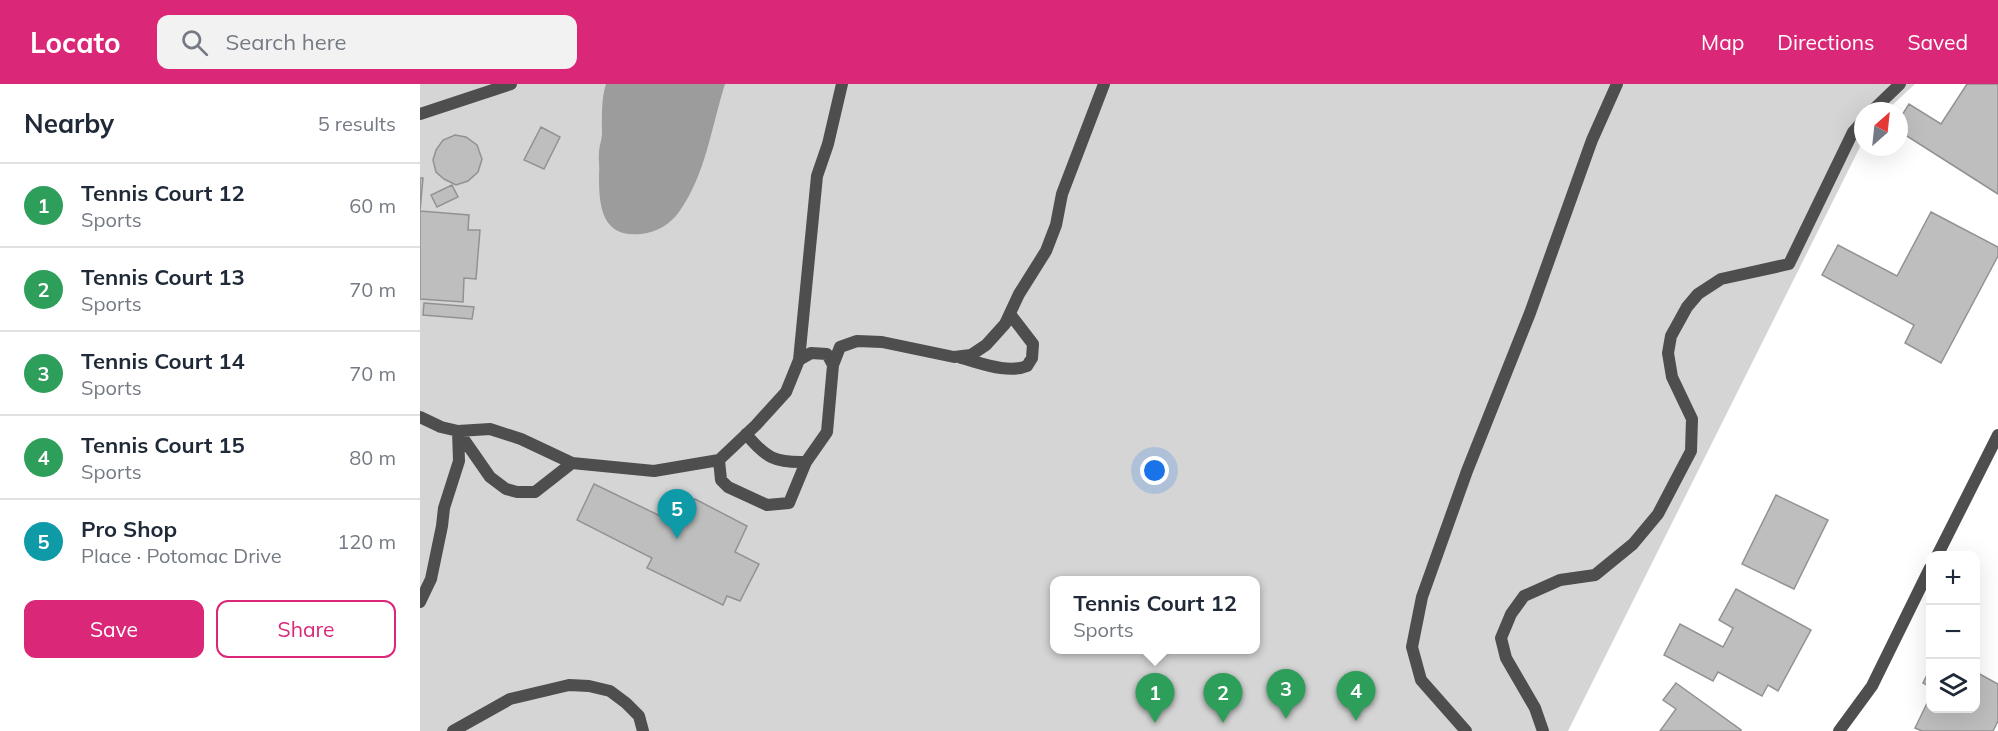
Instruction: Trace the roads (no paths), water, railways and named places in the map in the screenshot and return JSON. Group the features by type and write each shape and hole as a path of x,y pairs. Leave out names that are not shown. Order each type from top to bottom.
{"street":[{"path":"420,114 511,84"},
{"path":"420,417 441,427 458,431 490,429 521,439 572,463 654,471 718,460 786,392 800,360 817,176 828,144 842,84"},
{"path":"954,357 971,355 986,345 1005,324 1019,294 1046,251 1052,239 1062,194 1104,84"},
{"path":"1466,731 1421,680 1412,647 1422,597 1467,471 1530,313 1592,140 1617,84"},
{"path":"1881,102 1900,84"},
{"path":"1543,731 1535,708 1506,658 1501,638 1511,614 1524,596 1560,580 1595,575 1633,544 1658,514 1691,451 1692,419 1672,377 1668,353 1671,336 1687,307 1698,294 1721,279 1789,264 1854,132"},
{"path":"718,460 721,480 728,487 768,505 789,502 806,462 828,432 833,365 840,347 858,341 882,342 1019,369 1027,366 1032,358 1033,344 1010,314"},
{"path":"800,360 812,353 827,354 833,365"},
{"path":"458,431 490,477 506,489 517,492 535,492 572,463"},
{"path":"420,602 431,579 444,508 459,461 458,431"},
{"path":"746,434 761,452 784,463 806,462"},
{"path":"1939,551 1998,435"},
{"path":"1839,731 1872,686 1926,576"},
{"path":"453,731 510,699 569,684 610,691 639,716 643,731"}],"place":[{"name":"Pro Shop","path":"677,539"},
{"name":"Tennis Court 14","path":"1286,719"},
{"name":"Tennis Court 15","path":"1356,721"},
{"name":"Tennis Court 12","path":"1155,723"},
{"name":"Tennis Court 13","path":"1223,723"}]}
